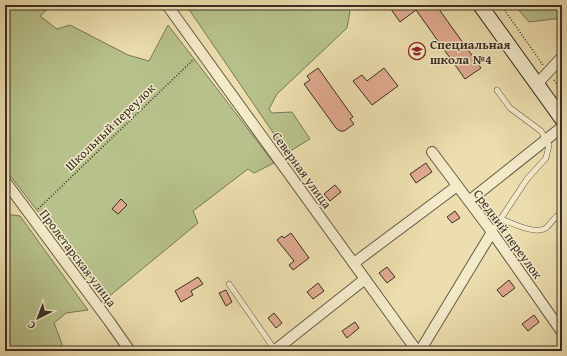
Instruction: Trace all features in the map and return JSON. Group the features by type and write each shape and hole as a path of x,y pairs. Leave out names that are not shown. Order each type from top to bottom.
{"main road":[{"path":"480,5 562,118"}],"street":[{"name":"Северная улица","path":"167,5 417,351"},
{"path":"537,84 562,57"},
{"path":"469,201 562,127"},
{"name":"Средний переулок","path":"432,152 492,232 562,332"},
{"name":"Пролетарская улица","path":"5,181 130,351"},
{"path":"354,263 457,186"},
{"path":"420,351 492,232"},
{"path":"275,351 365,279"}],"lane":[{"path":"492,232 527,179 546,158 549,144 541,131 510,108 497,90"},
{"path":"501,219 535,231 545,228 562,213"},
{"path":"229,284 275,351"}],"path":[{"path":"501,5 544,66"},
{"name":"Школьный переулок","path":"31,216 201,52"},
{"path":"552,77 562,92"}],"green space":[{"path":"5,5 52,5 40,16 57,29 70,25 128,55 149,61 168,25 274,163 254,173 248,169 193,211 198,223 107,298 5,169"},
{"path":"186,5 346,5 350,11 347,28 277,94 269,109 272,113 292,112 310,139 287,153"},
{"path":"516,5 562,5 562,18 529,22 516,7"},
{"path":"5,214 20,216 88,310 66,313 54,323 62,344 62,351 5,351"}],"building":[{"path":"388,5 436,5 481,68 465,79 416,10 400,22"},
{"path":"318,68 353,117 350,119 354,124 344,131 340,131 336,128 304,84 310,80 307,76"},
{"path":"384,68 398,86 372,105 353,81 362,75 367,81"},
{"path":"426,163 432,172 416,183 410,174"},
{"path":"335,185 341,192 330,201 324,194"},
{"path":"121,199 127,205 118,214 112,209"},
{"path":"455,211 460,218 452,223 447,217"},
{"path":"291,233 309,258 293,270 289,265 294,261 277,240 282,236 284,238"},
{"path":"387,267 395,277 387,283 379,273"},
{"path":"198,277 203,284 191,291 193,295 181,302 175,291"},
{"path":"509,280 515,288 503,297 497,290"},
{"path":"318,283 324,291 313,299 307,292"},
{"path":"226,290 232,302 226,306 219,293"},
{"path":"274,313 282,323 276,328 268,318"},
{"path":"534,315 539,322 528,331 522,324"},
{"path":"355,322 359,328 347,338 342,331"}],"place":[{"name":"Специальная школа №4","path":"417,51"}]}
